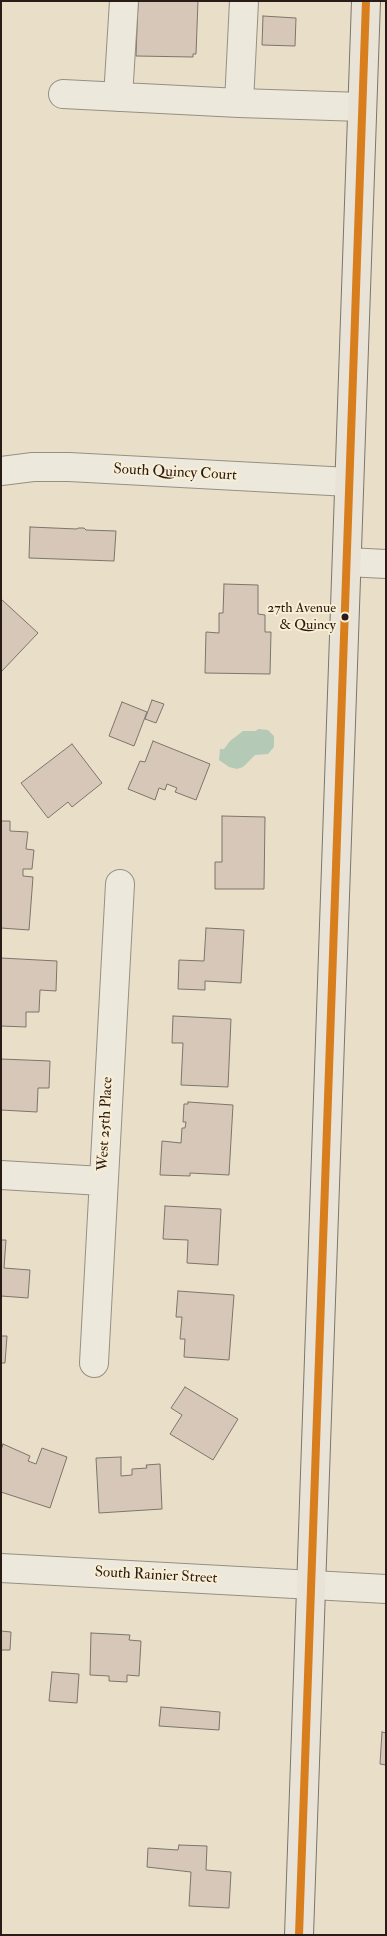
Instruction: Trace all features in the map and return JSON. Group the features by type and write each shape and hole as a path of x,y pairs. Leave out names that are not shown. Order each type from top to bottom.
{"main road":[{"path":"299,1935 366,1"}],"street":[{"path":"118,97 124,1"},
{"path":"239,102 244,1"},
{"path":"63,94 362,107"},
{"name":"South Quincy Court","path":"1,471 33,467 69,467 349,482"},
{"path":"347,562 386,564"},
{"name":"West 25th Place","path":"94,1364 102,1180 120,884"},
{"path":"1,1175 102,1180"},
{"name":"South Rainier Street","path":"1,1568 386,1589"}],"shaded area":[{"path":"268,730 274,736 274,747 268,754 255,755 243,767 237,769 229,767 219,760 220,749 224,749 230,741 243,731"}],"building":[{"path":"138,1 198,1 196,54 193,54 193,57 136,56"},
{"path":"263,16 296,18 295,46 262,45"},
{"path":"30,527 84,528 86,530 116,531 114,561 29,558"},
{"path":"224,584 258,585 258,614 265,615 265,632 271,632 270,674 205,673 206,632 219,633 219,613 223,613"},
{"path":"1,599 38,633 1,672"},
{"path":"152,700 164,704 156,723 145,719"},
{"path":"122,702 147,712 134,746 109,736"},
{"path":"153,741 210,764 196,800 175,792 177,788 167,784 165,790 159,788 155,800 128,789 140,761 145,762"},
{"path":"72,744 102,783 72,807 68,802 48,818 21,783"},
{"path":"222,816 265,817 264,889 215,889 215,862 222,862"},
{"path":"1,821 10,821 10,831 28,832 26,849 34,850 32,869 23,869 23,876 33,877 29,930 1,928"},
{"path":"206,928 244,930 241,983 205,981 205,990 178,989 179,960 204,961"},
{"path":"1,958 57,961 56,991 40,990 39,1012 26,1012 26,1027 1,1026"},
{"path":"173,1016 231,1019 228,1087 181,1085 183,1043 172,1043"},
{"path":"1,1059 50,1061 49,1088 38,1088 37,1112 1,1110"},
{"path":"188,1102 233,1105 229,1175 190,1173 190,1176 160,1175 162,1141 181,1143 182,1128 185,1128 186,1122 183,1122 184,1104 188,1104"},
{"path":"165,1206 221,1209 218,1265 187,1263 188,1240 163,1239"},
{"path":"1,1240 6,1240 4,1268 30,1270 28,1298 1,1296"},
{"path":"178,1291 234,1295 229,1360 184,1357 185,1339 180,1339 182,1317 176,1317"},
{"path":"1,1336 7,1336 5,1363 1,1363"},
{"path":"185,1387 238,1419 213,1460 170,1434 182,1415 171,1408"},
{"path":"3,1444 30,1456 28,1461 36,1464 42,1448 67,1457 50,1508 1,1492 1,1450"},
{"path":"121,1457 121,1476 132,1475 132,1469 147,1468 146,1465 160,1464 162,1509 99,1513 96,1458"},
{"path":"1,1631 11,1632 10,1650 1,1650"},
{"path":"91,1633 130,1635 129,1640 141,1641 139,1676 127,1675 127,1682 109,1681 109,1676 90,1675"},
{"path":"52,1672 79,1674 77,1703 49,1701"},
{"path":"161,1707 220,1712 219,1730 159,1726"},
{"path":"382,1732 386,1733 386,1765 380,1764"},
{"path":"179,1845 207,1846 206,1870 231,1872 229,1908 189,1906 191,1872 147,1867 148,1848 178,1850"}],"transit line":[{"path":"299,1935 366,1"}],"place":[{"name":"27th Avenue & Quincy","path":"345,617"}]}
